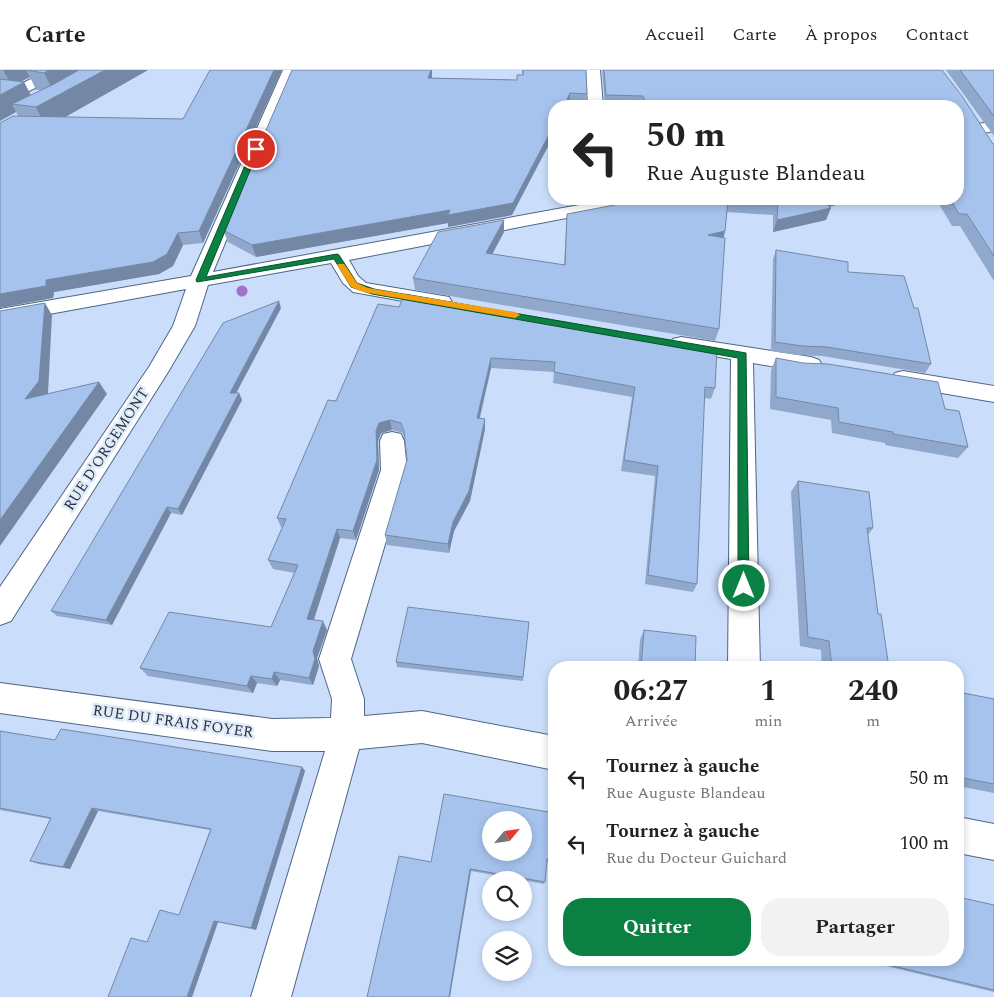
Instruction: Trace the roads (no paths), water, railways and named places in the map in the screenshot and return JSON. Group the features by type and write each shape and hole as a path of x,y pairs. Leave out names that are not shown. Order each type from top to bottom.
{"street":[{"path":"0,104 60,70"},
{"name":"RUE D'ORGEMONT","path":"0,612 157,372 184,326 200,280 290,70"},
{"path":"592,70 595,100"},
{"path":"964,131 982,124 990,145"},
{"path":"0,316 337,256 595,205"},
{"path":"337,256 350,279 360,288 458,305"},
{"path":"662,341 798,365 832,367"},
{"path":"742,355 744,661"},
{"path":"880,375 994,394"},
{"path":"270,997 347,734 348,699 335,659 394,470 392,441"},
{"name":"RUE DU FRAIS FOYER","path":"0,698 272,735 347,734 422,727 548,752"},
{"path":"964,836 994,842"}]}
